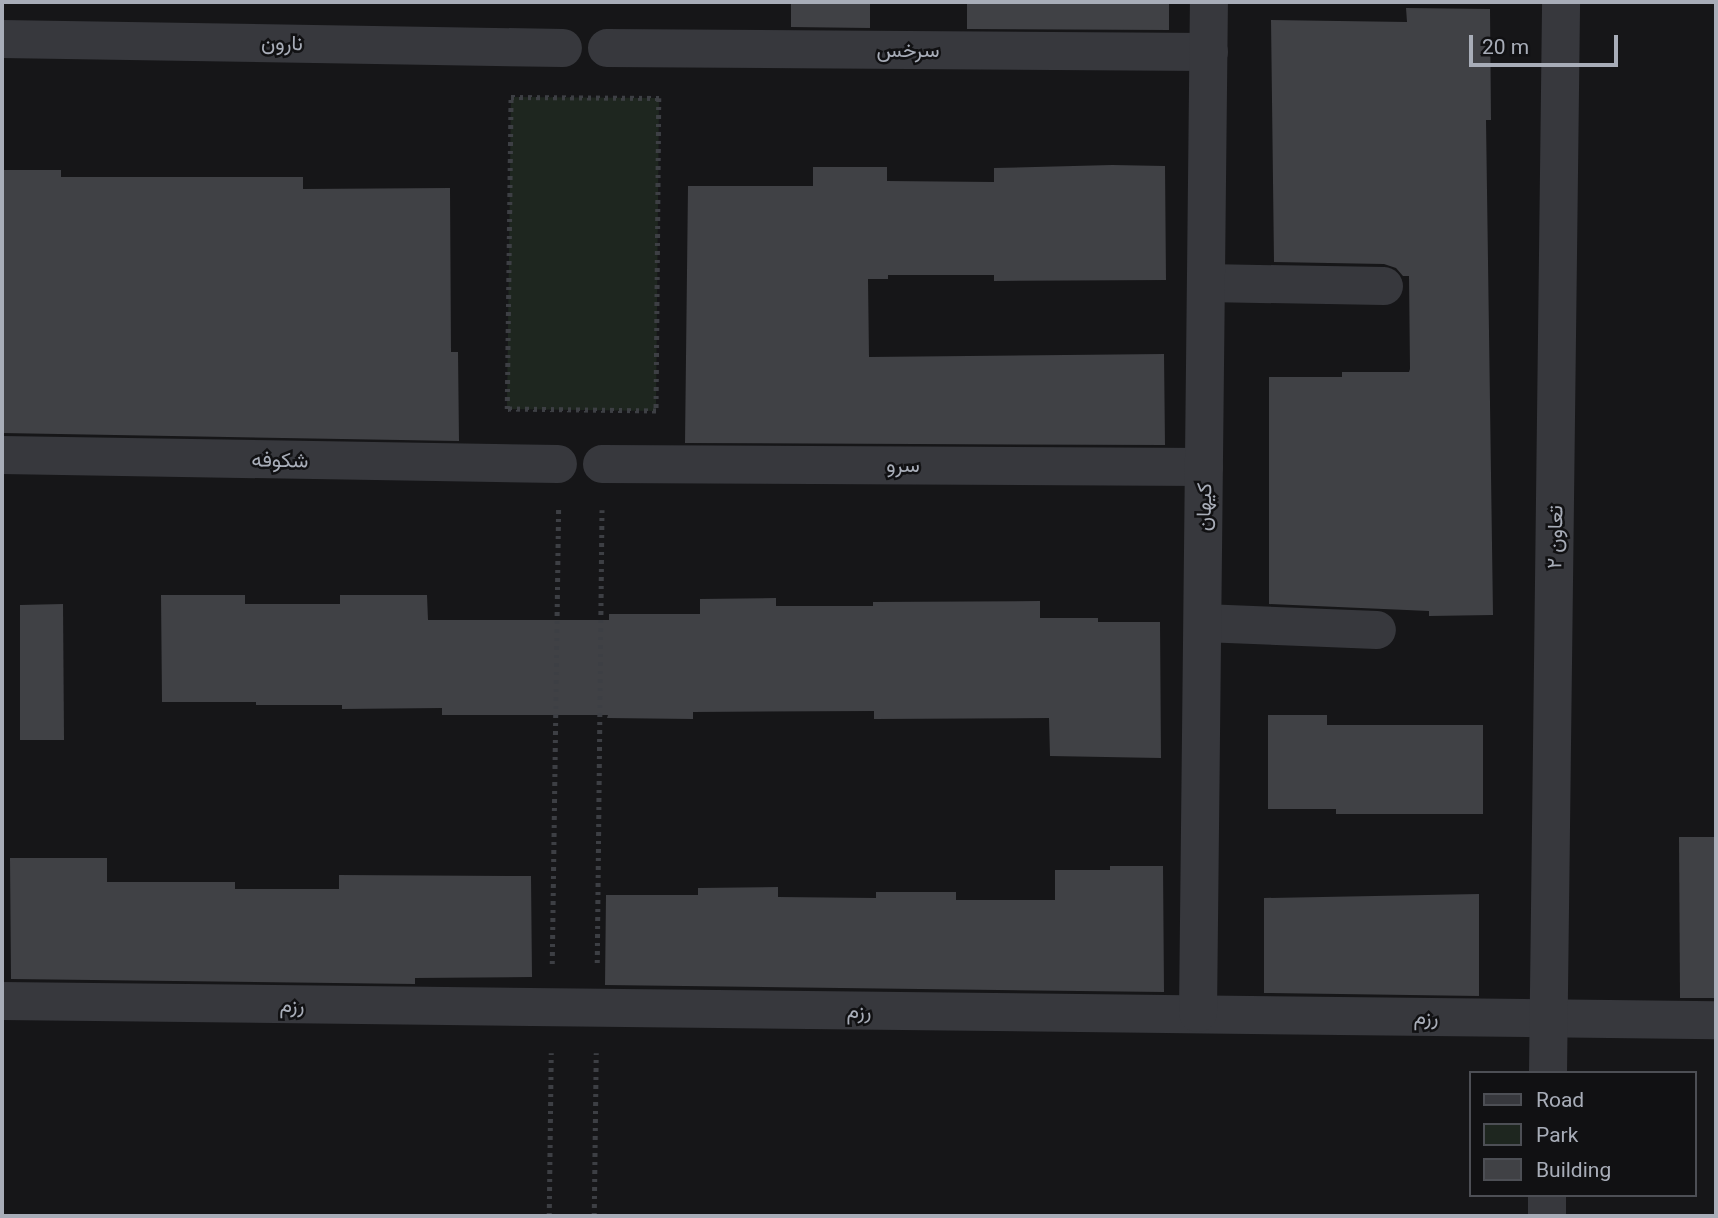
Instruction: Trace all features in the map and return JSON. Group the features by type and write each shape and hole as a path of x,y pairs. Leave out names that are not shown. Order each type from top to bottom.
{"street":[{"name":"کیهان","path":"1199,1013 1209,2"},
{"name":"تعاون ۲","path":"1548,1071 1561,2"},
{"name":"نارون","path":"2,39 563,48"},
{"name":"سرخس","path":"607,48 1209,52"},
{"path":"1206,283 1384,286"},
{"name":"شکوفه","path":"2,456 558,464"},
{"name":"سرو","path":"602,464 1205,467"},
{"path":"1203,623 1377,630"},
{"name":"رزم","path":"2,1001 1716,1020"},
{"path":"1547,1197 1547,1216"}],"path":[{"path":"511,96 659,98 656,411 603,412 507,410 511,96"},
{"path":"550,1216 558,464"},
{"path":"594,1216 602,464"}],"green space":[{"path":"511,97 659,98 656,411 507,409"}],"building":[{"path":"791,2 870,2 870,28 791,27"},
{"path":"967,2 1169,2 1169,30 967,29"},
{"path":"1406,8 1490,9 1491,120 1486,120 1493,615 1429,616 1429,611 1269,604 1269,377 1342,377 1342,372 1409,372 1410,369 1409,276 1403,276 1396,268 1384,264 1274,262 1271,20 1407,22"},
{"path":"1165,166 1166,280 994,281 994,275 888,275 888,279 868,279 869,357 1164,354 1165,445 685,443 688,186 813,186 813,167 887,167 887,181 994,182 994,168"},
{"path":"2,170 61,170 61,177 303,177 303,189 450,188 451,352 458,352 459,441 2,433"},
{"path":"161,595 245,595 245,604 340,604 340,595 427,595 428,620 609,620 609,614 700,614 700,599 776,598 776,606 873,606 873,602 1040,601 1040,618 1160,622 1161,758 1050,756 1049,718 874,719 874,711 693,712 693,719 607,718 608,715 442,715 442,708 342,709 342,705 162,702"},
{"path":"63,604 64,740 20,740 20,605"},
{"path":"1268,715 1327,715 1327,725 1483,725 1483,814 1336,814 1336,809 1268,809"},
{"path":"1679,837 1716,837 1716,998 1680,998"},
{"path":"10,858 107,858 107,882 235,882 235,889 339,889 339,875 531,876 532,977 415,978 415,984 11,979"},
{"path":"1110,866 1163,866 1164,992 605,985 606,895 698,895 698,888 778,887 778,897 876,898 876,892 956,892 956,900 1055,900 1055,870 1110,870"},
{"path":"1479,894 1479,996 1264,993 1264,898"}]}
